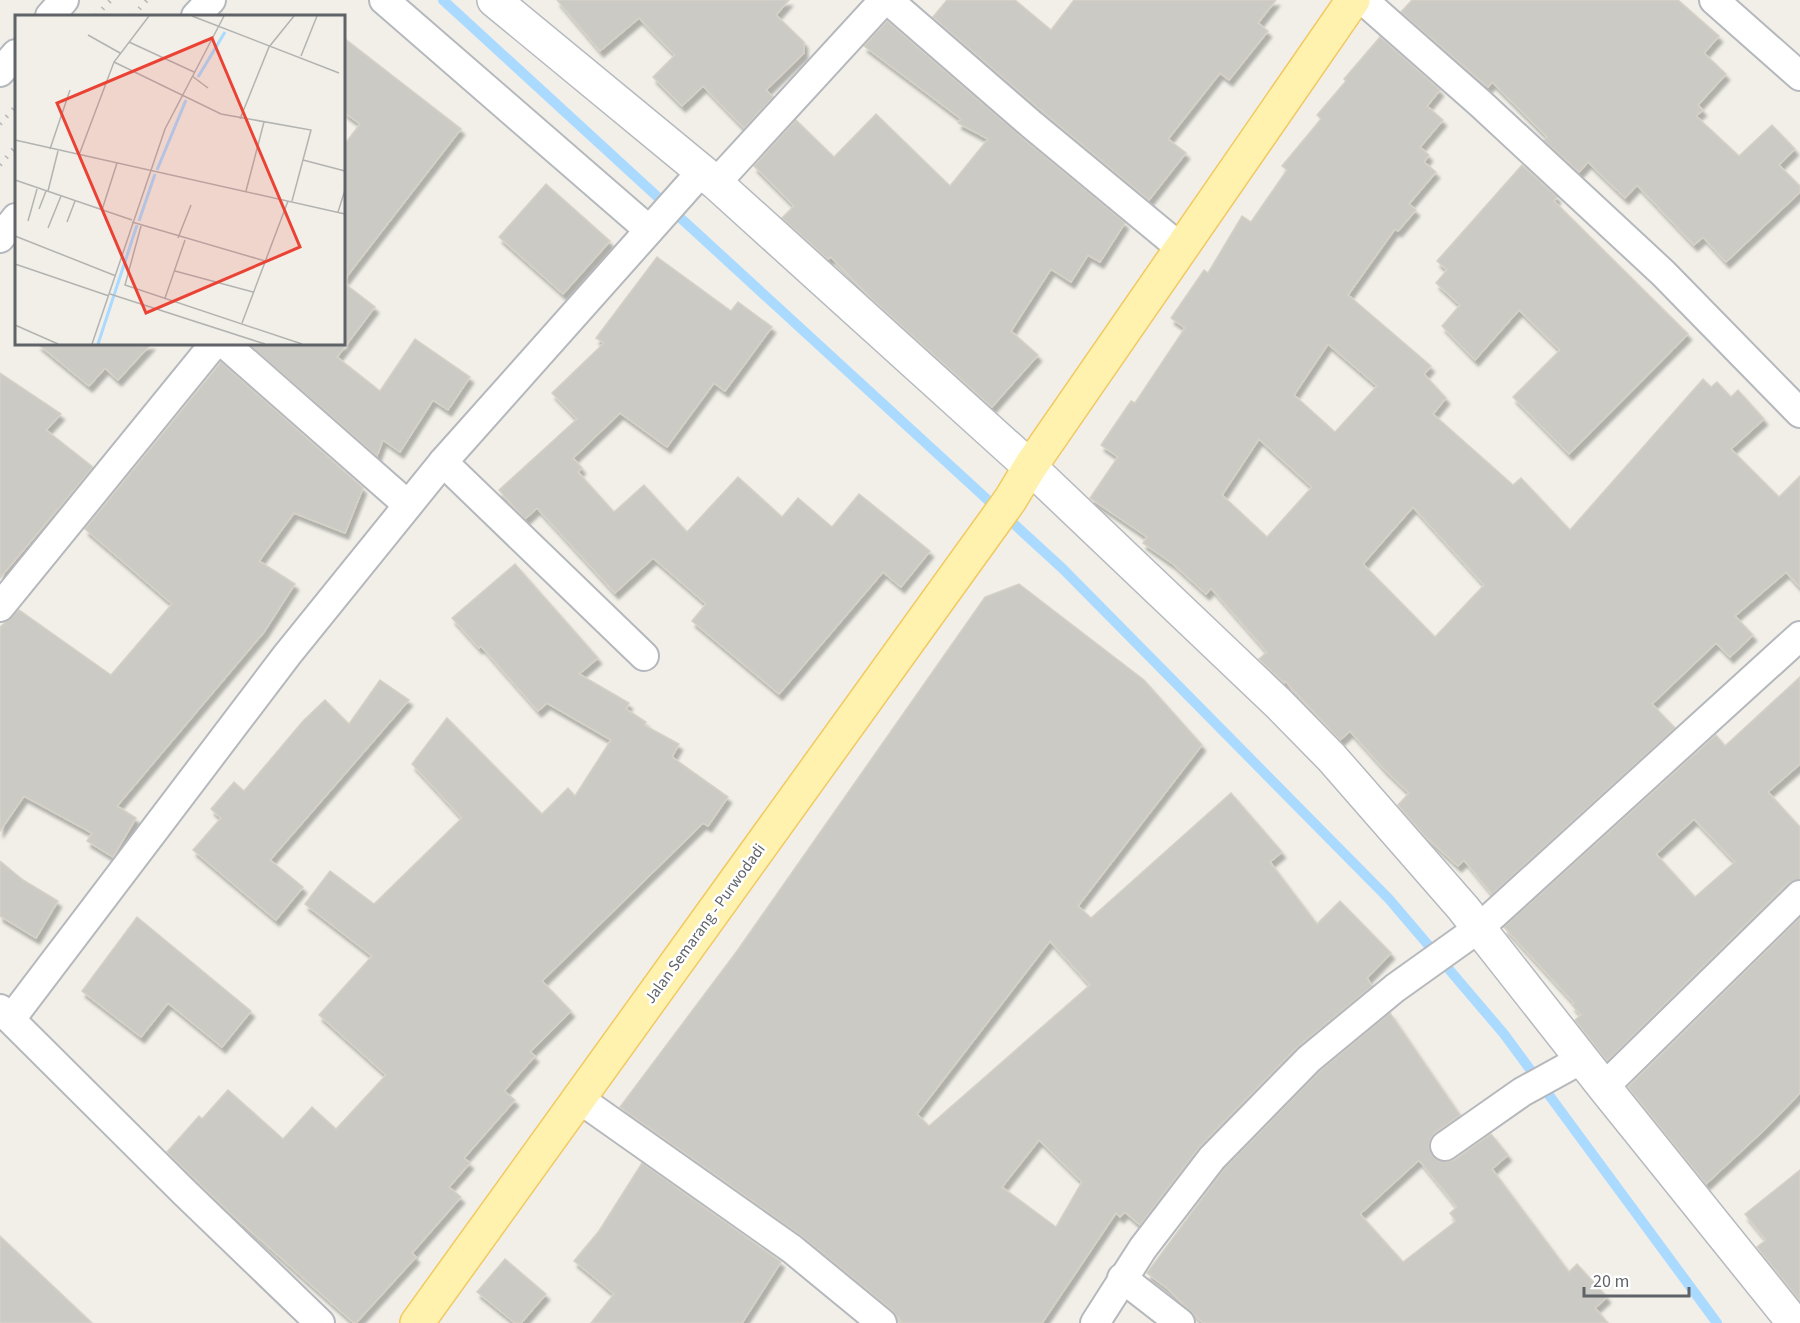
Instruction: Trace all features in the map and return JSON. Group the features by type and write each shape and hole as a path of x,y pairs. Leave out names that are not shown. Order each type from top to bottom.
{"main road":[{"path":"494,0 709,177 1030,467 1279,704 1338,765 1466,937 1574,1062 1604,1087 1794,1323"},
{"name":"Jalan Semarang - Purwodadi","path":"417,1323 1001,512 1353,0"}],"street":[{"path":"51,15 64,0"},
{"path":"197,15 211,0"},
{"path":"384,0 655,223"},
{"path":"320,1323 5,1014 408,505 443,462 680,195 709,177 886,0 1182,249"},
{"path":"1364,0 1481,104 1663,273 1800,413"},
{"path":"1714,0 1800,76"},
{"path":"0,72 15,55"},
{"path":"0,238 15,219"},
{"path":"0,607 213,345"},
{"path":"226,345 408,505"},
{"path":"443,462 644,656"},
{"path":"1095,1323 1122,1278 1150,1239 1220,1149 1309,1059 1395,988 1466,937 1800,636"},
{"path":"1604,1087 1800,895"},
{"path":"1445,1146 1522,1092 1574,1062"},
{"path":"578,1098 792,1249 882,1323"},
{"path":"1122,1278 1180,1323"}],"building":[{"path":"557,0 789,0 776,15 804,42 804,53 766,90 773,97 744,128 703,86 682,106 653,77 675,55 639,18 600,51"},
{"path":"947,0 1015,0 1051,30 1074,0 1276,0 1258,23 1268,31 1229,80 1220,73 1168,139 1186,153 1149,200 933,17"},
{"path":"1412,0 1678,0 1719,36 1704,53 1726,74 1698,105 1703,110 1696,116 1739,156 1772,125 1795,149 1779,165 1800,186 1800,192 1726,262 1703,237 1694,245 1637,185 1625,198 1588,162 1579,172 1544,140 1547,137 1492,82 1488,87 1401,12"},
{"path":"887,21 1125,223 1100,262 1088,255 1071,282 1051,269 1011,331 1038,355 992,407 873,300 831,257 828,259 782,218 794,206 754,166 796,120 834,157 876,114 950,186 988,139 958,123 961,119 864,46"},
{"path":"1380,37 1440,90 1427,106 1443,120 1420,147 1429,155 1424,162 1436,172 1409,204 1416,210 1398,231 1395,229 1348,295 1431,366 1424,374 1446,398 1433,414 1513,485 1521,478 1570,530 1703,379 1711,387 1717,382 1731,397 1738,390 1764,419 1731,449 1779,497 1800,476 1800,587 1786,572 1735,616 1753,635 1730,657 1716,643 1652,704 1675,728 1492,894 1464,860 1458,866 1426,837 1398,805 1409,793 1350,731 1340,740 1285,681 1284,683 1259,659 1267,652 1211,588 1206,594 1173,564 1143,543 1147,537 1090,498 1118,457 1101,445 1131,401 1135,403 1185,328 1171,318 1204,270 1208,273 1242,216 1251,222 1287,170 1282,166 1321,119 1317,115 1346,81 1344,79","holes":["1328,344 1377,386 1335,432 1294,395","1259,439 1312,487 1267,537 1222,495","1413,507 1484,585 1435,637 1363,564"]},
{"path":"345,39 461,129 345,279 345,144 360,124 345,113"},
{"path":"1522,165 1557,197 1554,201 1688,334 1569,454 1513,397 1560,350 1519,310 1475,360 1442,326 1460,305 1436,283 1447,270 1437,261"},
{"path":"546,184 610,241 563,294 499,237"},
{"path":"657,257 731,311 738,302 772,327 725,391 714,383 667,447 620,413 573,458 582,468 578,472 614,512 644,485 687,532 738,477 782,517 798,498 832,527 859,494 930,551 901,587 883,572 779,694 692,621 706,604 653,558 615,593 537,508 525,519 499,490 577,419 552,393 604,343 596,338"},
{"path":"345,284 375,307 337,357 380,391 415,339 470,377 448,410 433,400 400,452 383,440 377,456 250,345 345,345"},
{"path":"39,345 150,345 118,380 105,368 89,386"},
{"path":"221,362 363,488 345,533 294,513 259,561 295,584 264,632 117,806 136,818 113,857 87,841 92,833 24,796 0,831 0,627 19,610 111,675 172,604 85,529"},
{"path":"0,373 61,414 46,430 93,467 0,578"},
{"path":"515,564 598,658 579,674 629,703 626,709 646,722 644,725 679,744 672,757 728,797 708,826 703,823 542,981 571,1011 530,1052 535,1056 504,1091 515,1100 464,1158 470,1163 449,1187 461,1197 412,1253 416,1257 354,1323 226,1209 167,1152 199,1116 202,1119 228,1090 283,1139 312,1107 336,1129 386,1075 319,1015 372,956 305,904 330,871 374,904 462,818 412,764 447,718 542,814 568,788 575,796 611,740 547,703 538,711 481,646 479,648 452,618"},
{"path":"1019,584 1144,680 1202,745 1078,906 1091,918 1231,793 1282,852 1270,862 1317,924 1340,901 1391,953 1367,978 1372,986 1297,1047 1200,1146 1140,1225 1125,1212 1120,1217 1116,1213 1042,1323 903,1323 892,1310 802,1236 620,1107 737,951 985,597","holes":["1050,941 1090,985 929,1126 917,1114","1039,1140 1082,1182 1056,1227 1002,1187"]},
{"path":"1800,677 1800,764 1768,792 1800,827 1800,879 1788,883 1607,1061 1575,1020 1581,1015 1572,1005 1574,1003 1504,927 1716,735 1725,746","holes":["1694,819 1735,862 1695,897 1656,854"]},
{"path":"380,680 409,700 270,860 303,887 276,920 193,850 221,818 211,809 234,782 244,791 303,721 325,700 349,724"},
{"path":"0,861 23,880 58,901 36,938 0,916"},
{"path":"137,917 251,1011 222,1047 168,1003 141,1037 82,991"},
{"path":"1800,918 1800,1093 1706,1184 1628,1087"},
{"path":"1390,1013 1460,1115 1430,1139 1429,1147 1432,1156 1439,1161 1454,1160 1491,1134 1508,1155 1492,1169 1569,1272 1577,1264 1607,1297 1595,1308 1608,1323 1203,1323 1168,1289 1147,1273 1224,1169 1320,1071","holes":["1419,1160 1457,1207 1450,1213 1456,1221 1403,1262 1360,1214"]},
{"path":"642,1163 781,1262 742,1323 591,1323 614,1294 574,1261 599,1231"},
{"path":"1800,1170 1800,1301 1757,1247 1766,1240 1745,1214"},
{"path":"0,1236 92,1323 0,1323"},
{"path":"505,1259 546,1294 521,1323 515,1323 477,1292"}],"waterway":[{"path":"443,0 1063,569 1389,899 1504,1034 1717,1323"}],"railway":[{"path":"97,15 111,0"},
{"path":"134,15 147,0"},
{"path":"0,124 15,107"},
{"path":"0,165 15,147"}]}
